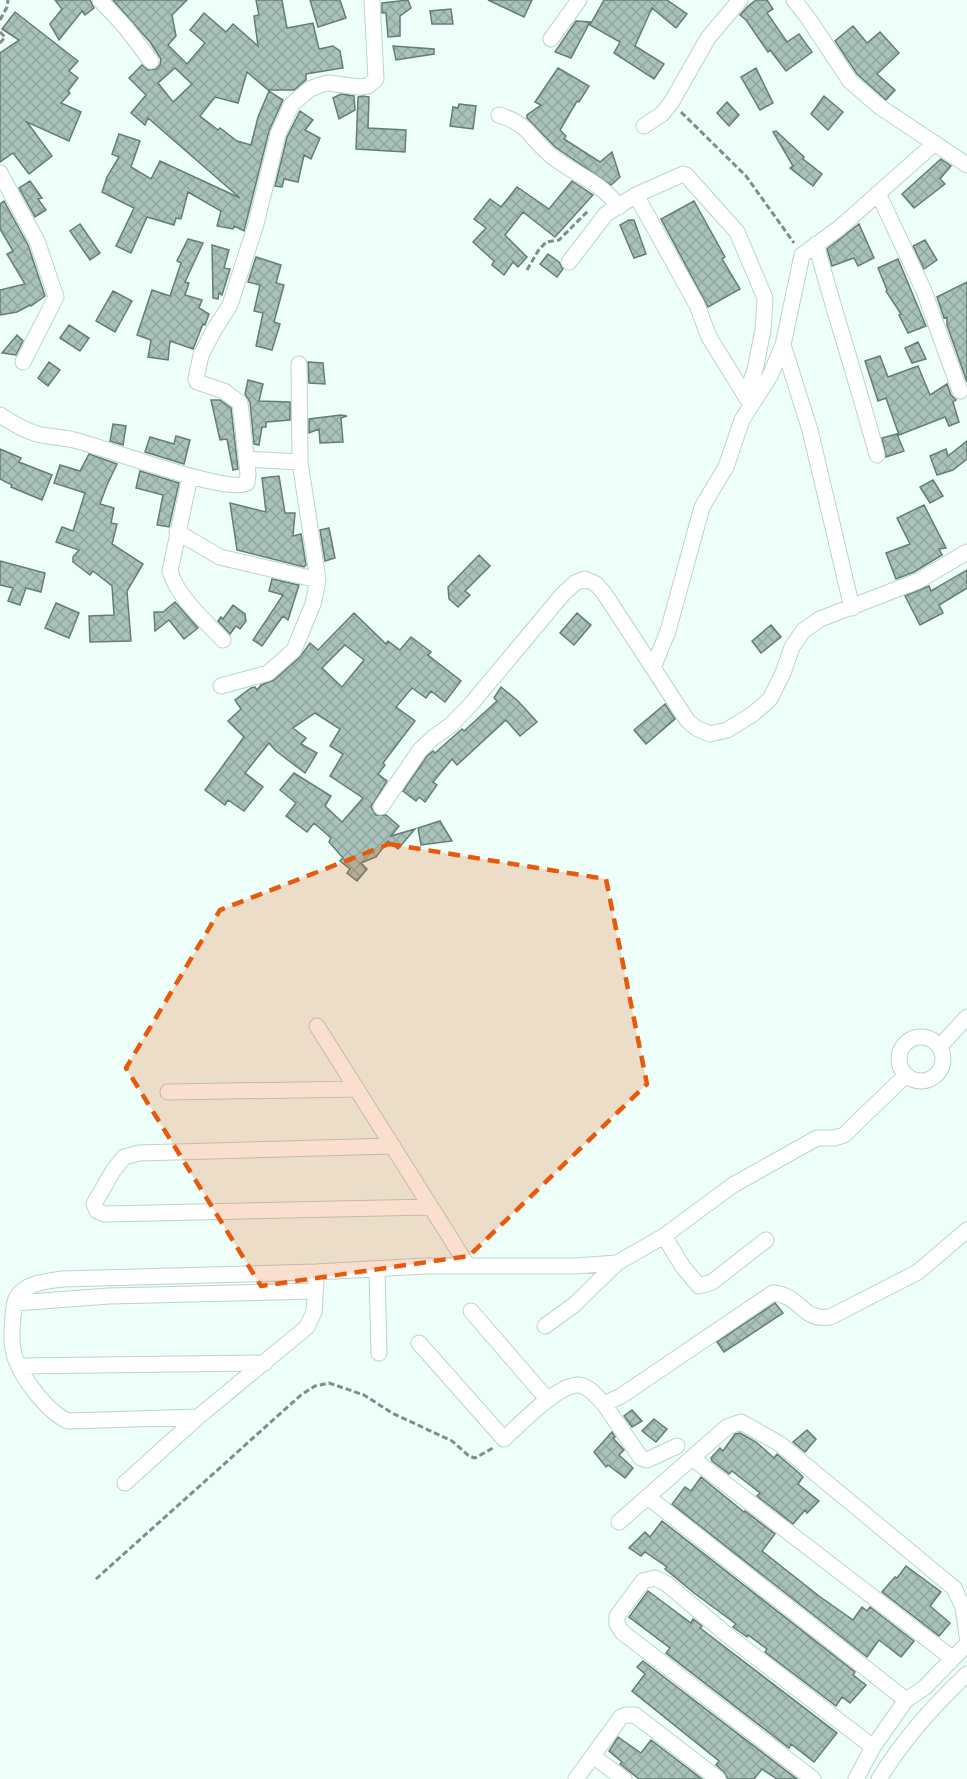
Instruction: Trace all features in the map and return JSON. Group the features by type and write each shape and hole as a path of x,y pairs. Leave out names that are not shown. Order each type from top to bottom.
{"street":[{"path":"100,0 126,28 151,61"},
{"path":"0,416 38,434 74,440 224,485 243,485 248,479 240,403 224,391 197,382 201,356 230,304 256,224 278,134 292,104 310,89 320,85 328,83 359,87 368,86 376,79 372,0"},
{"path":"551,39 579,0"},
{"path":"644,126 662,114 671,103 708,38 740,0"},
{"path":"794,0 850,81 880,107 965,160"},
{"path":"499,115 513,119 524,126 549,153 606,191 619,207"},
{"path":"748,400 771,376 783,345 802,255 838,229 935,143"},
{"path":"0,173 37,241 56,297 23,362"},
{"path":"569,262 606,214 636,195 683,174 737,232 765,298 764,330 742,420 726,467 702,507 668,631 653,668"},
{"path":"878,194 924,291 960,391"},
{"path":"636,195 697,305 709,337 748,400"},
{"path":"816,244 877,455"},
{"path":"783,345 810,430 852,608"},
{"path":"221,686 268,673 294,650 304,629 318,580 300,462 299,364"},
{"path":"246,459 300,462"},
{"path":"190,476 170,571 173,580 202,619 223,640"},
{"path":"177,532 220,557 318,580"},
{"path":"381,807 420,750 472,703 556,602 575,583 585,579 596,584 687,720 696,728 710,734 728,730 753,714 770,699 783,673 792,647 803,631 820,619 918,581 967,552"},
{"path":"940,1046 967,1017"},
{"path":"317,1026 468,1266"},
{"path":"921,1037 932,1039 940,1046 944,1058 940,1071 931,1079 918,1081 906,1075 900,1066 899,1056 903,1046 911,1039 921,1037"},
{"path":"545,1326 574,1305 617,1263 664,1236 699,1208 743,1179 817,1138 834,1138 844,1135 906,1075"},
{"path":"168,1092 357,1089"},
{"path":"393,1146 139,1153 124,1157 94,1204 97,1211 105,1214 430,1207"},
{"path":"604,1404 635,1387 773,1293 785,1294 800,1304 808,1315 819,1318 830,1317 918,1272 967,1230"},
{"path":"664,1236 683,1267 699,1286 706,1286 712,1282 766,1240"},
{"path":"198,1417 68,1421 58,1417 25,1378 13,1351 11,1329 17,1296 23,1289 43,1282 62,1279 617,1263"},
{"path":"377,1269 379,1353"},
{"path":"125,1483 198,1417 307,1327 314,1312 316,1272"},
{"path":"15,1303 109,1296 315,1291"},
{"path":"471,1311 548,1400"},
{"path":"419,1343 504,1439 548,1400 567,1387 578,1385 589,1389 604,1404 640,1458 647,1460 677,1446"},
{"path":"19,1366 265,1363"},
{"path":"619,1522 727,1426 741,1422 780,1444 954,1588 963,1607 967,1636"},
{"path":"692,1458 952,1658"},
{"path":"648,1497 906,1700"},
{"path":"813,1779 622,1632 617,1623 617,1616 643,1581 655,1578 667,1584 726,1634 873,1747"},
{"path":"856,1779 873,1747 906,1700 924,1688 967,1644"},
{"path":"879,1779 894,1755 949,1691 967,1674"},
{"path":"576,1779 621,1717 626,1715 635,1715 718,1779"},
{"path":"594,1756 624,1779"}],"path":[{"path":"0,20 8,0"},
{"path":"0,32 5,37 0,43"},
{"path":"671,103 746,176 802,255"},
{"path":"528,270 538,251 546,242 559,240 571,230 606,191"},
{"path":"96,1579 301,1395 315,1386 329,1383 364,1395 392,1413 452,1441 469,1456 476,1458 504,1439"}],"highlighted area":[{"path":"389,844 606,879 647,1084 469,1256 261,1286 126,1068 220,910"}],"building":[{"path":"55,0 90,0 94,8 85,15 82,11 59,40 50,24 62,9"},
{"path":"113,0 187,0 172,15 176,36 168,45 187,64 205,43 190,30 204,13 226,32 233,24 258,46 254,16 259,15 256,0 282,0 287,28 313,23 319,49 333,46 340,51 343,68 306,74 306,80 294,90 268,90 247,72 238,103 215,97 200,116 237,141 251,145 258,117 269,91 283,100 269,131 244,231 234,226 233,229 217,226 221,211 188,192 181,219 176,218 174,225 147,217 131,253 116,246 134,208 102,192 107,177 119,157 112,154 119,134 140,141 131,167 151,179 160,161 240,198 148,118 145,125 131,113 146,95 129,78 142,65 148,70 156,69 160,65 161,59 150,42","holes":["175,68 192,84 173,102 158,83"]},
{"path":"310,0 340,0 346,18 318,27"},
{"path":"408,0 411,8 400,16 400,36 388,37 386,13 382,13 382,3"},
{"path":"488,0 532,0 524,17"},
{"path":"604,0 667,0 687,14 676,28 652,8 635,46 664,64 654,79 614,53 620,42 590,25"},
{"path":"756,0 767,0 773,9 767,13 787,42 799,34 812,52 786,71 770,50 768,52 740,15"},
{"path":"451,9 453,24 432,24 430,11"},
{"path":"15,12 78,61 69,71 78,78 68,91 70,93 61,103 81,112 69,141 27,122 52,156 29,174 13,153 0,162 0,53 19,40 2,29"},
{"path":"576,21 590,22 571,58 555,52"},
{"path":"853,26 867,43 880,32 899,53 877,74 895,90 886,100 857,74 835,41"},
{"path":"393,46 434,49 434,54 396,60"},
{"path":"558,68 589,86 560,130 566,136 564,139 600,162 612,152 620,177 611,185 555,147 527,118 527,115 541,105 535,102"},
{"path":"756,68 773,103 760,110 741,77"},
{"path":"341,94 354,96 355,110 339,119 333,98"},
{"path":"824,96 843,112 828,130 811,114"},
{"path":"358,97 369,97 368,128 406,130 405,152 356,149"},
{"path":"727,102 739,115 729,126 717,113"},
{"path":"459,104 476,106 473,129 450,126 453,107 458,108"},
{"path":"300,111 313,120 305,130 320,138 311,159 304,155 298,182 284,179 282,187 275,186 287,137"},
{"path":"776,131 804,157 803,159 822,174 813,186 790,168 793,166 773,132"},
{"path":"941,159 951,166 940,179 945,184 914,208 902,194"},
{"path":"30,181 42,198 38,199 46,210 35,217 19,188"},
{"path":"572,181 593,195 555,237 523,212 505,235 527,257 518,267 513,262 504,275 492,265 494,261 473,242 486,228 474,219 490,199 501,207 517,187 549,209"},
{"path":"4,201 28,245 45,296 17,312 0,315 0,290 25,284 7,254 13,251 0,229 0,204"},
{"path":"694,201 725,257 722,259 740,289 708,307 661,219"},
{"path":"634,220 646,254 634,258 620,225"},
{"path":"80,224 100,253 90,260 70,231"},
{"path":"859,224 874,258 858,266 854,258 832,266 827,249"},
{"path":"188,239 203,243 185,282 189,283 185,295 202,300 199,308 209,314 193,349 170,341 168,360 148,357 151,340 137,335 152,290 170,296 181,263 177,261"},
{"path":"925,240 937,260 924,269 913,246"},
{"path":"212,245 229,250 224,268 230,269 222,295 219,293 218,299 213,298"},
{"path":"548,254 559,262 563,269 557,277 540,264"},
{"path":"256,257 281,265 276,283 284,285 274,322 280,324 272,350 256,346 263,313 254,311 260,285 248,282"},
{"path":"898,259 926,326 908,333 899,315 901,314 886,291 878,268"},
{"path":"967,282 967,382 947,325 947,317 944,318 937,297"},
{"path":"113,291 132,301 115,332 96,321"},
{"path":"69,325 89,338 80,351 60,338"},
{"path":"17,335 23,341 16,355 2,353"},
{"path":"918,342 926,359 912,363 905,348"},
{"path":"880,356 888,377 918,366 930,395 947,384 951,395 956,400 953,402 959,422 949,426 945,417 899,435 886,398 878,401 865,361"},
{"path":"49,362 60,370 48,386 38,378"},
{"path":"308,362 323,363 325,384 309,383"},
{"path":"248,380 263,384 259,401 290,402 290,420 266,422 266,427 262,427 259,445 254,444 250,402 245,394"},
{"path":"211,400 220,400 231,408 238,469 233,470 227,439 220,440"},
{"path":"347,416 341,418 343,442 320,443 319,429 309,433 309,419"},
{"path":"113,424 126,426 123,445 110,441"},
{"path":"897,434 904,451 886,457 882,438"},
{"path":"176,436 190,440 184,464 145,452 150,437 174,444"},
{"path":"967,441 967,459 953,470 937,475 930,456 946,449 948,456"},
{"path":"0,449 21,458 19,462 52,475 42,500 11,487 12,485 0,479"},
{"path":"89,454 117,464 100,504 114,508 111,523 117,524 112,544 143,564 127,591 131,641 90,642 89,616 114,615 112,586 93,571 90,575 73,562 73,557 79,550 56,542 62,527 73,531 85,493 54,483 60,465 80,471"},
{"path":"140,471 179,483 169,527 157,525 163,495 136,488"},
{"path":"279,476 285,513 295,513 293,536 301,534 306,565 304,567 237,550 230,503 266,512 262,478"},
{"path":"933,480 943,496 930,503 920,487"},
{"path":"924,505 946,548 939,549 942,555 914,572 896,579 886,553 910,544 897,518"},
{"path":"329,528 335,558 325,561 320,530"},
{"path":"479,555 490,566 465,591 470,595 458,607 449,599 448,587"},
{"path":"0,561 45,573 41,592 26,588 20,605 8,601 13,588 0,585"},
{"path":"967,570 967,588 939,605 943,613 920,625 905,596 929,586 931,591"},
{"path":"272,579 299,585 288,620 283,616 262,646 253,640 283,595 269,591"},
{"path":"175,602 198,628 184,639 169,620 155,631 154,612 163,612"},
{"path":"56,603 79,613 69,638 45,628"},
{"path":"233,605 245,614 246,621 240,629 236,626 230,634 218,621 221,617 223,619"},
{"path":"354,613 386,644 388,641 400,650 411,637 431,652 428,655 461,681 445,702 431,691 426,698 412,688 396,707 415,721 383,763 385,765 378,774 387,781 371,807 376,815 386,815 399,826 391,836 415,829 398,849 388,841 376,857 361,863 367,869 357,881 347,873 350,869 340,861 343,858 329,842 331,838 314,823 307,832 286,816 296,803 280,790 294,773 331,796 325,806 342,822 363,798 330,776 343,754 330,746 340,729 315,713 293,728 306,738 301,744 317,753 305,773 269,743 245,773 263,787 244,811 228,800 225,805 205,790 244,737 228,721 241,709 235,700 251,688 255,687 257,690 261,685 274,680 300,657 310,643 318,650","holes":["345,645 364,660 342,687 322,668"]},
{"path":"577,613 591,625 574,645 560,633"},
{"path":"771,625 781,637 761,653 752,641"},
{"path":"501,687 518,701 537,722 520,736 506,720 457,765 452,759 433,782 437,785 425,802 419,797 416,801 403,791 427,756 433,751 435,753 462,729 464,731 497,701 494,698"},
{"path":"665,704 675,719 646,744 634,730"},
{"path":"440,821 452,841 421,845 418,828"},
{"path":"775,1303 783,1313 724,1352 717,1342"},
{"path":"632,1410 642,1421 632,1427 624,1416"},
{"path":"654,1419 667,1429 656,1442 642,1431"},
{"path":"807,1430 816,1439 805,1452 793,1442"},
{"path":"612,1432 615,1437 613,1438 624,1450 619,1455 633,1468 625,1478 608,1465 606,1467 594,1452"},
{"path":"740,1433 756,1442 774,1458 777,1454 803,1477 798,1484 819,1501 807,1513 805,1510 793,1524 757,1496 760,1493 732,1471 729,1474 712,1461 711,1458 720,1448 723,1451 735,1434"},
{"path":"701,1477 775,1534 762,1551 819,1596 853,1620 862,1607 867,1611 870,1607 914,1641 901,1657 879,1640 867,1657 672,1504 685,1487 691,1491"},
{"path":"662,1521 855,1672 853,1675 866,1685 850,1703 842,1697 836,1706 765,1652 767,1649 733,1627 736,1624 694,1593 665,1569 667,1567 645,1552 641,1556 629,1548 645,1532 650,1537"},
{"path":"906,1566 941,1592 930,1606 950,1623 939,1636 882,1592"},
{"path":"648,1591 691,1623 693,1619 702,1626 700,1628 837,1733 814,1762 791,1744 789,1748 666,1653 670,1648 629,1617"},
{"path":"643,1661 797,1779 777,1779 762,1769 754,1779 728,1779 716,1765 719,1761 632,1691 645,1674 637,1667"},
{"path":"618,1737 641,1753 651,1740 702,1779 639,1779 620,1764 622,1762 609,1751"}]}
